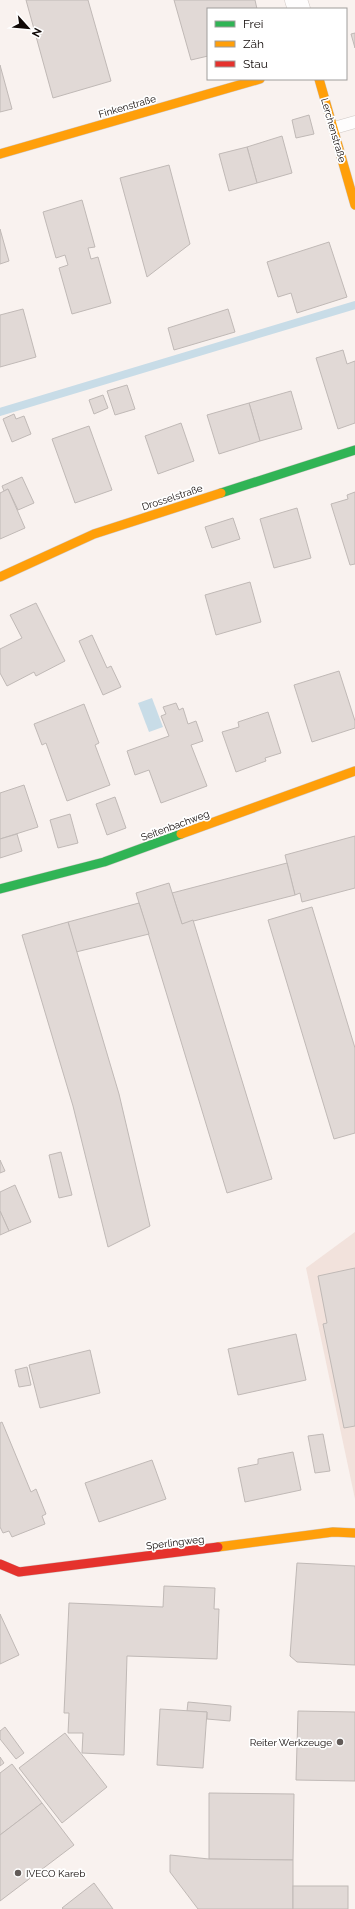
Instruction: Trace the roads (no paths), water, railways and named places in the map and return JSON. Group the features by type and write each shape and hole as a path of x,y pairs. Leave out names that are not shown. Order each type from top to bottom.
{"street":[{"name":"Finkenstraße","path":"0,154 257,80"},
{"name":"Lerchenstraße","path":"319,80 355,205"},
{"name":"Drosselstraße","path":"0,577 94,534 355,450"},
{"name":"Seitenbachweg","path":"0,889 104,862 355,771"},
{"name":"Sperlingweg","path":"0,1564 19,1572 333,1532 355,1532"}],"lane":[{"path":"334,128 355,122"}],"water":[{"path":"152,698 163,727 149,732 138,703"}],"waterway":[{"path":"0,412 355,305"}],"place":[{"name":"Reiter Werkzeuge","path":"340,1742"},
{"name":"IVECO Kareb","path":"18,1873"}]}
